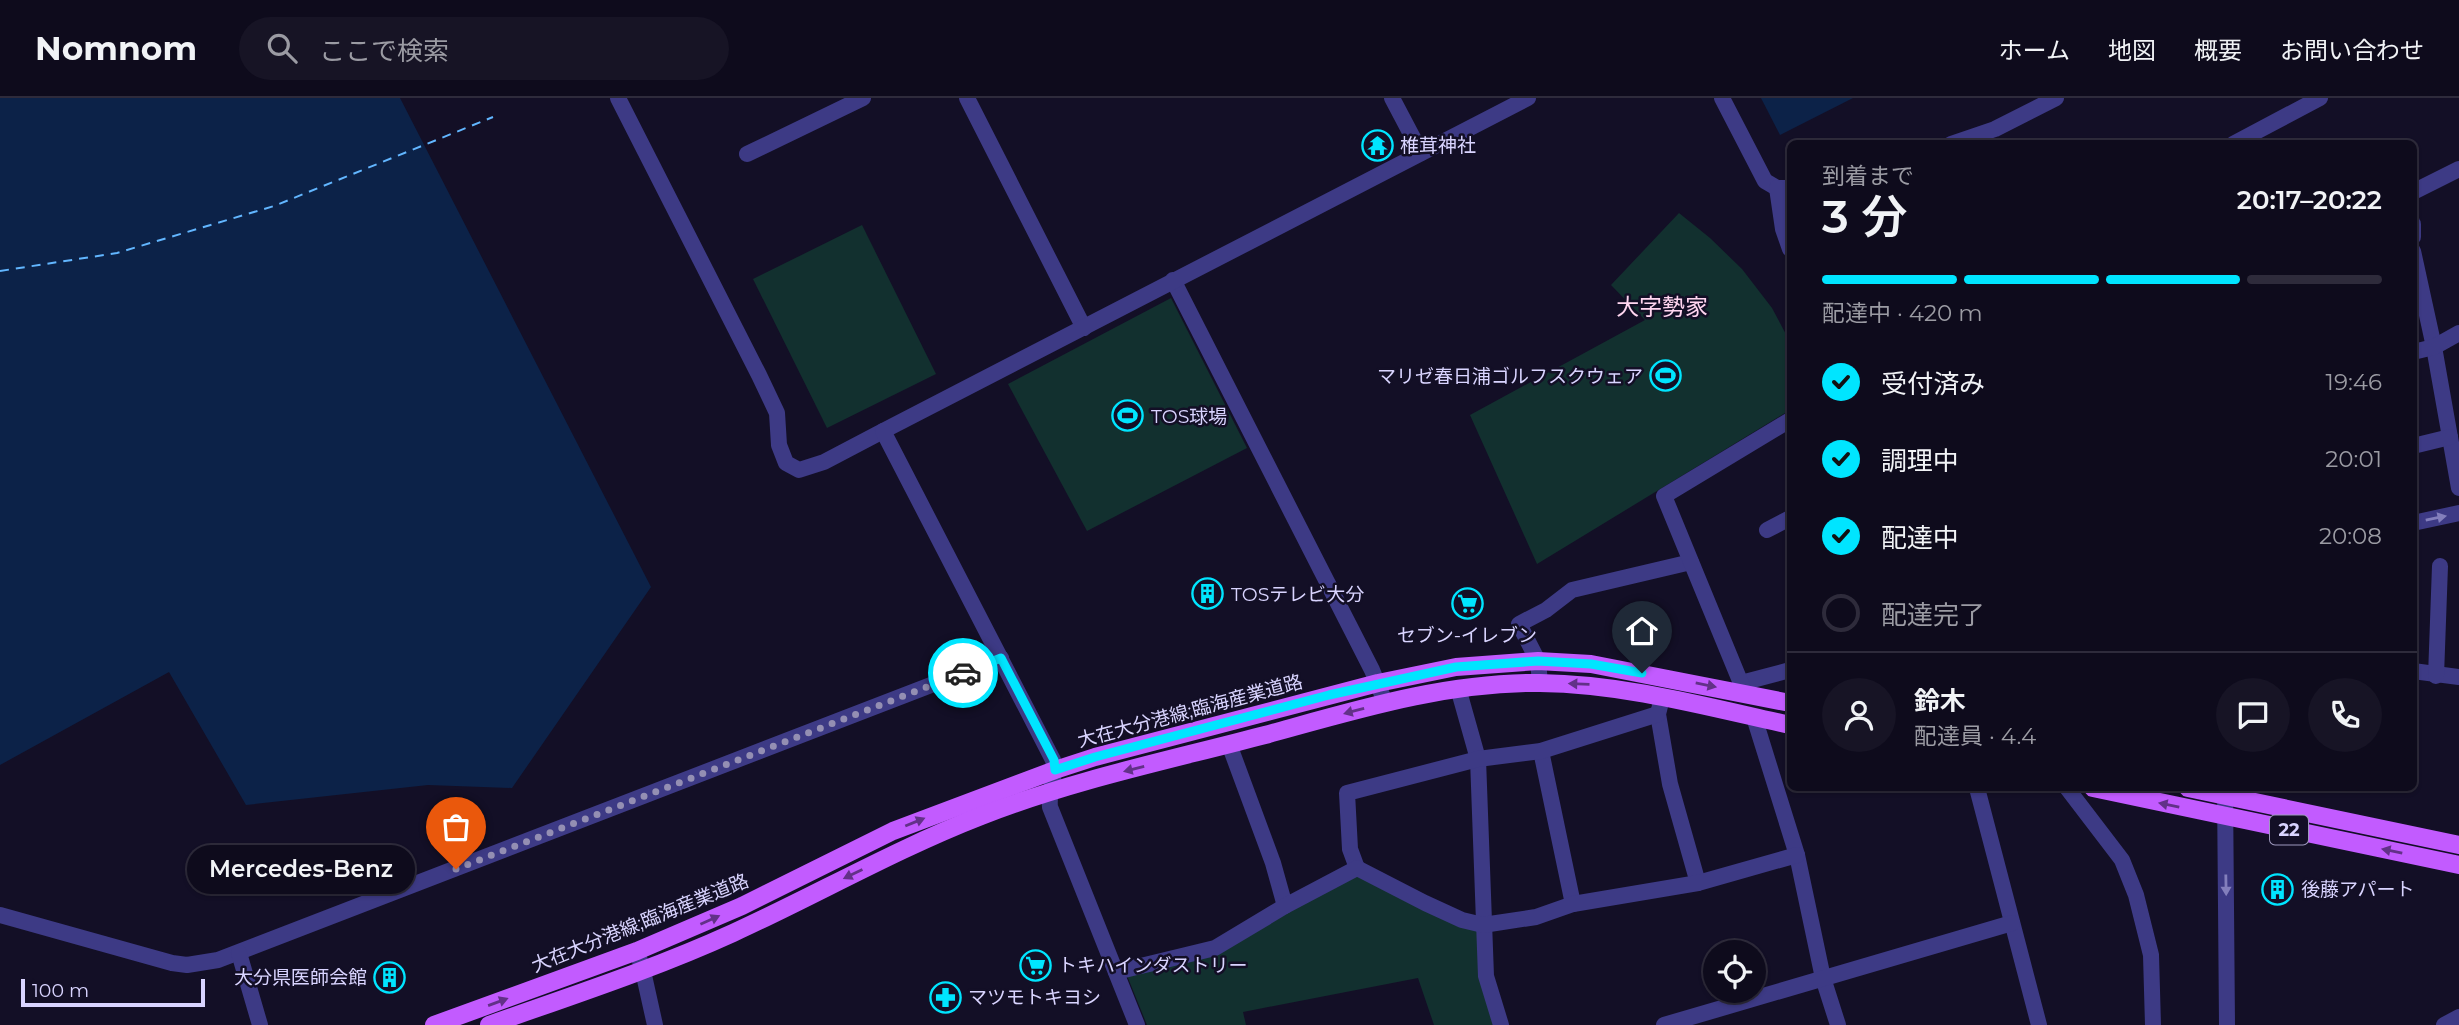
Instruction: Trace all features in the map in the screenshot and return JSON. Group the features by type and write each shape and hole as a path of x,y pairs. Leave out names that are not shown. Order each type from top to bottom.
{"main road":[{"name":"大在大分港線;臨海産業道路","path":"434,1025 637,951 742,906 893,831 1055,770 1095,757 1378,683 1456,667 1538,661 1616,667 1743,688 1787,702"},
{"path":"489,1025 643,971 734,933 933,835 1050,792 1385,702 1493,684 1598,685 1660,706 1754,717 1787,724"},
{"name":"22","path":"2107,791 2459,864"},
{"name":"22","path":"2225,791 2459,845"}],"street":[{"path":"618,98 777,413 779,445 786,463 799,470 824,462 1528,98"},
{"path":"747,154 863,98"},
{"path":"967,98 1084,328"},
{"path":"1392,98 1421,153"},
{"path":"1722,98 1765,181 1784,188 1783,229 1787,240"},
{"path":"1965,140 1995,130 2056,98"},
{"path":"2241,140 2320,98"},
{"path":"2417,190 2459,169"},
{"path":"1173,280 1378,683 1385,702"},
{"path":"2418,300 2434,347 2459,488"},
{"path":"2417,351 2434,347 2459,333"},
{"path":"1787,422 1664,496 1743,688 1787,671"},
{"path":"883,431 1054,760 1050,807 1138,1025"},
{"path":"2417,445 2450,437"},
{"path":"2417,522 2459,513"},
{"path":"1767,530 1787,520"},
{"path":"1540,683 1538,661 1519,624 1546,610 1572,590 1691,562"},
{"path":"2436,676 2440,566"},
{"path":"0,915 172,963 202,963 239,953 1001,658"},
{"path":"2417,672 2459,677"},
{"path":"1458,688 1478,759 1486,976 1501,1025"},
{"path":"1698,883 1670,784 1660,706 1541,751 1478,759 1347,793 1350,849 1357,868 1437,909 1462,920 1483,925 1536,917 1573,904 1698,883 1797,855"},
{"path":"1754,717 1797,855 1823,978 1838,1025"},
{"path":"1229,744 1273,863 1285,906"},
{"path":"1541,751 1573,904"},
{"path":"1978,791 2039,1025"},
{"path":"2069,791 2122,860 2136,895 2151,955 2153,1025"},
{"path":"2225,791 2227,1025"},
{"path":"1116,972 1215,948 1285,906 1357,868"},
{"path":"1664,1025 1709,1019 1823,978 2012,923"},
{"path":"637,951 655,1025"},
{"path":"239,953 260,1025"},
{"path":"2444,1025 2459,1017"}],"green space":[{"name":"マリゼ春日浦ゴルフスクウェア","path":"1679,213 1742,269 1772,308 1787,336 1787,412 1537,564 1470,415 1645,320 1611,285"},
{"path":"862,225 936,374 827,428 753,279"},
{"name":"TOS球場","path":"1171,298 1247,448 1087,531 1008,384"},
{"path":"1358,872 1479,927 1495,1025 1434,1025 1418,978 1243,1012 1246,1025 1147,1025 1126,973 1216,952"}],"water":[{"path":"0,98 400,98 651,587 512,788 428,785 246,805 169,672 0,765"},
{"path":"1761,98 1853,98 1780,135"}],"ferry route":[{"path":"0,271 117,253 274,206 493,117"}],"way so far":[{"path":"456,869 963,673"}],"place":[{"name":"椎茸神社","path":"1377,145"},
{"name":"マリゼ春日浦ゴルフスクウェア","path":"1666,376"},
{"name":"TOS球場","path":"1128,416"},
{"name":"TOSテレビ大分","path":"1208,594"},
{"name":"セブン-イレブン","path":"1467,604"},
{"name":"Mercedes-Benz","path":"456,869"},
{"name":"後藤アパート","path":"2278,889"},
{"name":"トキハインダストリー","path":"1035,965"},
{"name":"大分県医師会館","path":"390,977"},
{"name":"マツモトキヨシ","path":"945,997"}],"district":[{"name":"大字勢家","path":"1662,307"}],"route":[{"path":"963,673 1001,658 1054,760 1055,770 1329,695 1456,667 1538,661 1591,664 1642,673"}]}
